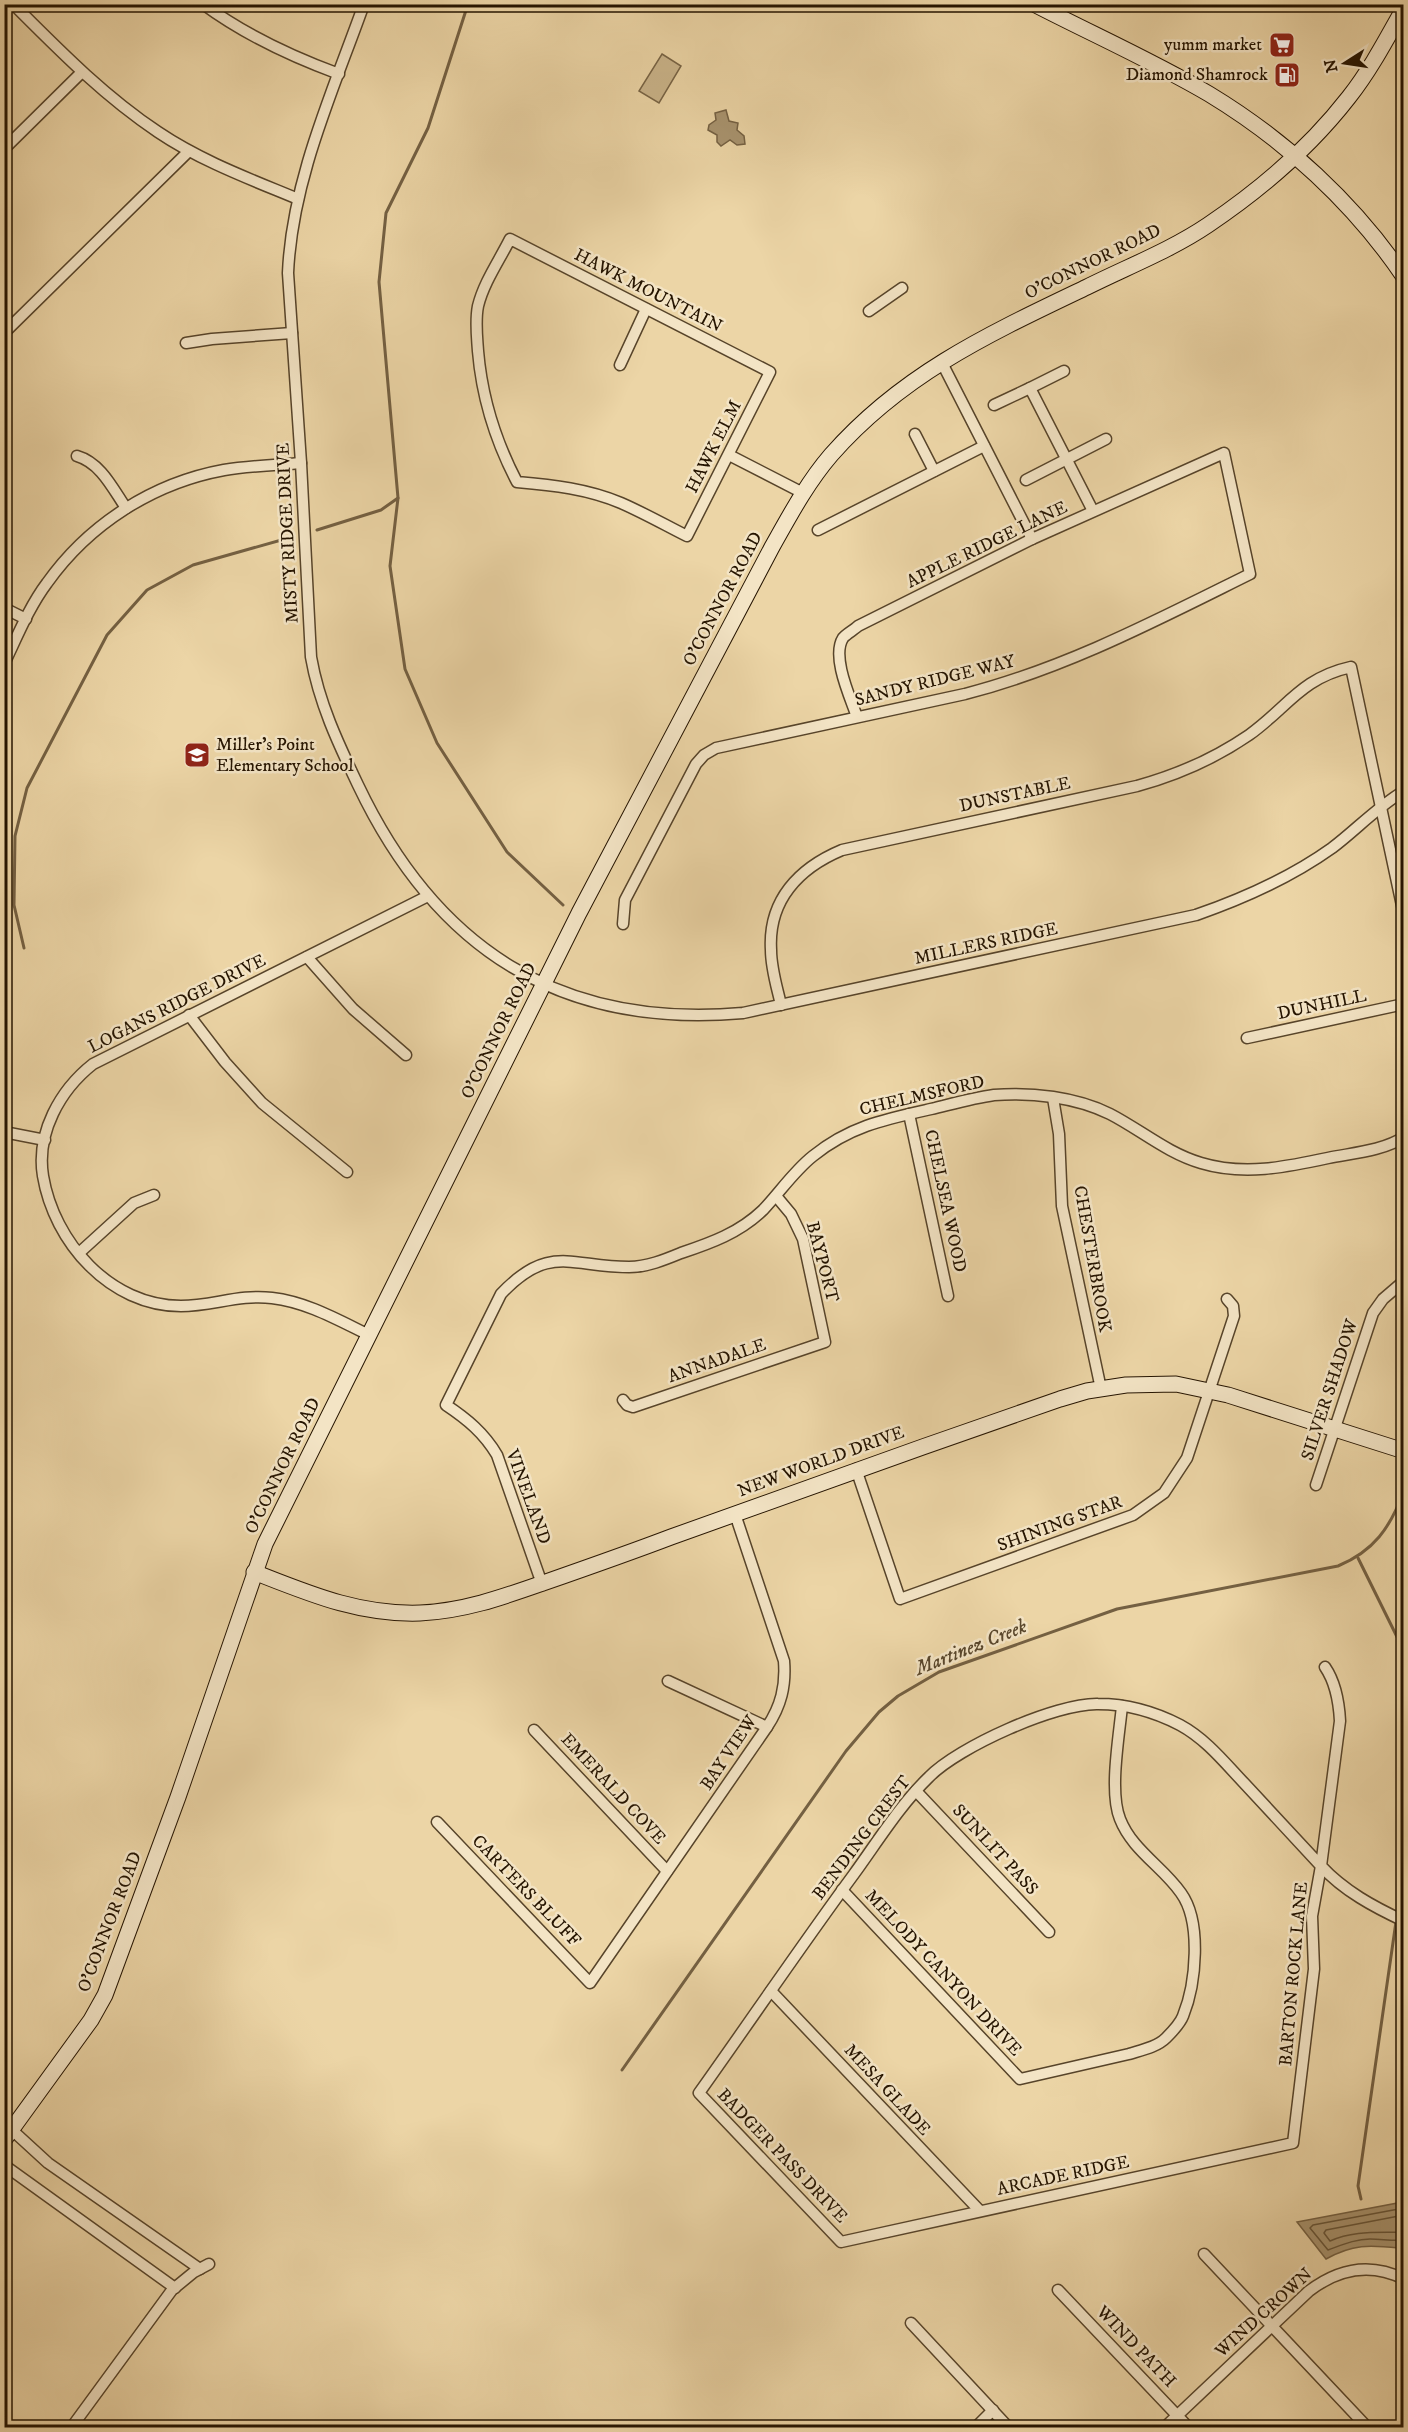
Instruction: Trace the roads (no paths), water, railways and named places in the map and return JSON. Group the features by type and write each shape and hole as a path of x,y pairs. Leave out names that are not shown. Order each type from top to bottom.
{"main road":[{"path":"1034,4 1200,90 1244,117 1333,192 1404,277"},
{"name":"O'CONNOR ROAD","path":"8,2135 91,2020 105,1995 178,1797 266,1544 645,786 803,493 830,456 859,426 907,385 941,361 981,338 1206,226 1252,194 1293,156 1349,97 1372,64 1404,8"},
{"name":"NEW WORLD DRIVE","path":"255,1572 315,1597 344,1606 399,1613 466,1608 542,1584 856,1469 1060,1399 1101,1389 1160,1383 1210,1391 1399,1449"}],"street":[{"path":"13,4 82,72 120,105 158,132 207,161 298,199"},
{"path":"203,4 228,23 268,45 339,74"},
{"name":"MISTY RIDGE DRIVE","path":"364,4 309,160 298,199 289,249 288,273 311,657 316,684 337,740 389,845 428,896 482,947 510,968 544,984"},
{"path":"4,149 82,72"},
{"path":"4,333 189,151"},
{"name":"HAWK MOUNTAIN","path":"687,536 620,503 588,492 560,486 517,482 496,440 480,377 476,327 482,291 510,240 770,372"},
{"path":"869,311 902,288"},
{"path":"620,365 646,309"},
{"path":"186,343 292,333"},
{"path":"941,361 1032,540"},
{"path":"994,405 1064,371"},
{"name":"HAWK ELM","path":"687,536 770,372"},
{"path":"1030,388 1093,511"},
{"path":"915,434 934,471"},
{"path":"1026,480 1107,439"},
{"path":"818,530 984,446"},
{"name":"APPLE RIDGE LANE","path":"857,717 840,669 839,652 843,638 858,626 1093,511 1224,453 1250,574"},
{"path":"729,454 803,493"},
{"path":"77,456 90,460 102,472 126,508"},
{"path":"4,664 45,585 68,556 126,508 148,496 193,478 225,470 301,463"},
{"name":"SANDY RIDGE WAY","path":"623,924 625,900 696,764 704,755 716,748 751,735 857,717 992,687 1066,662 1115,641 1250,574"},
{"path":"4,608 26,619"},
{"name":"DUNSTABLE","path":"781,1005 770,947 775,916 789,888 804,871 822,858 842,850 1166,778 1228,749 1252,733 1314,679 1332,671 1351,668 1381,807"},
{"name":"MILLERS RIDGE","path":"544,984 588,1000 631,1010 668,1015 723,1015 781,1005 1197,915 1262,890 1302,868 1404,791"},
{"path":"1381,807 1404,915"},
{"name":"LOGANS RIDGE DRIVE","path":"369,1335 305,1305 272,1298 238,1297 184,1306 157,1304 128,1295 107,1281 79,1253 63,1231 46,1195 42,1168 45,1140 59,1101 82,1072 105,1056 428,896"},
{"path":"307,957 352,1009 406,1055"},
{"name":"DUNHILL","path":"1247,1038 1404,1004"},
{"path":"189,1015 225,1062 262,1103 347,1172"},
{"name":"CHELMSFORD","path":"446,1405 501,1294 527,1271 562,1260 620,1266 649,1265 720,1239 735,1232 762,1211 797,1171 828,1144 865,1125 993,1095 1016,1094 1053,1098 1087,1105 1109,1114 1166,1148 1202,1163 1248,1170 1294,1166 1383,1146 1404,1137"},
{"name":"CHESTERBROOK","path":"1053,1098 1059,1134 1062,1206 1101,1389"},
{"name":"CHELSEA WOOD","path":"909,1114 948,1296"},
{"path":"4,1132 45,1140"},
{"path":"79,1253 134,1203 154,1195"},
{"name":"BAYPORT","path":"776,1196 791,1214 803,1239 825,1342"},
{"name":"SILVER SHADOW","path":"1316,1485 1373,1313 1383,1299 1404,1281"},
{"name":"SHINING STAR","path":"856,1469 900,1599 1121,1520 1144,1509 1164,1492 1181,1470 1192,1445 1234,1316 1233,1306 1227,1299"},
{"name":"ANNADALE","path":"622,1400 633,1407 825,1342"},
{"name":"VINELAND","path":"446,1405 476,1427 497,1455 542,1584"},
{"name":"BAY VIEW","path":"590,1983 767,1727 782,1698 785,1677 784,1661 735,1514"},
{"name":"BARTON ROCK LANE","path":"1293,2143 1314,1969 1312,1916 1322,1866 1340,1721 1338,1697 1325,1668"},
{"path":"668,1681 767,1727"},
{"name":"BENDING CREST","path":"699,2093 842,1890 929,1776 950,1759 1001,1732 1083,1705 1097,1704 1142,1709 1183,1727 1210,1747 1322,1866 1346,1888 1404,1921"},
{"name":"MELODY CANYON DRIVE","path":"842,1890 1020,2079 1146,2049 1164,2040 1183,2018 1196,1935 1190,1908 1181,1893 1134,1843 1120,1820 1115,1797 1122,1706"},
{"name":"EMERALD COVE","path":"534,1730 667,1871"},
{"name":"SUNLIT PASS","path":"916,1791 1049,1932"},
{"name":"CARTERS BLUFF","path":"437,1822 590,1983"},
{"name":"MESA GLADE","path":"771,1990 980,2211"},
{"name":"BADGER PASS DRIVE","path":"699,2093 841,2242"},
{"path":"8,2135 205,2267 175,2288 71,2427"},
{"name":"ARCADE RIDGE","path":"841,2242 1293,2143"},
{"path":"4,2165 175,2288"},
{"path":"1204,2254 1368,2427"},
{"name":"WIND CROWN","path":"1164,2427 1272,2325 1325,2279 1346,2271 1369,2269 1404,2279"},
{"name":"WIND PATH","path":"1058,2290 1190,2427"},
{"path":"911,2323 1009,2427"},
{"path":"975,2427 993,2410"}],"water":[{"path":"726,110 729,121 738,123 737,130 744,136 745,144 737,145 730,140 721,146 717,142 717,135 708,130 709,125 716,120 715,113"},
{"path":"1403,2202 1403,2243 1399,2248 1379,2246 1353,2248 1326,2259 1297,2222"}],"waterway":[{"path":"468,4 428,128 386,213 379,282 398,498 390,566 405,669 437,743 507,852 563,905"},
{"path":"317,530 381,510 398,498"},
{"path":"24,948 14,905 15,836 27,788 107,635 147,590 193,565 292,537"},
{"name":"Martinez Creek","path":"622,2070 846,1751 879,1712 898,1696 939,1672 1117,1609 1338,1566 1362,1553 1379,1537 1393,1516 1404,1491"},
{"path":"1358,1558 1404,1651"},
{"path":"1361,2199 1358,2186 1404,1866"}],"place":[{"name":"yumm market","path":"1282,45"},
{"name":"Diamond Shamrock","path":"1287,75"},
{"name":"Miller's Point Elementary School","path":"197,755"}]}
